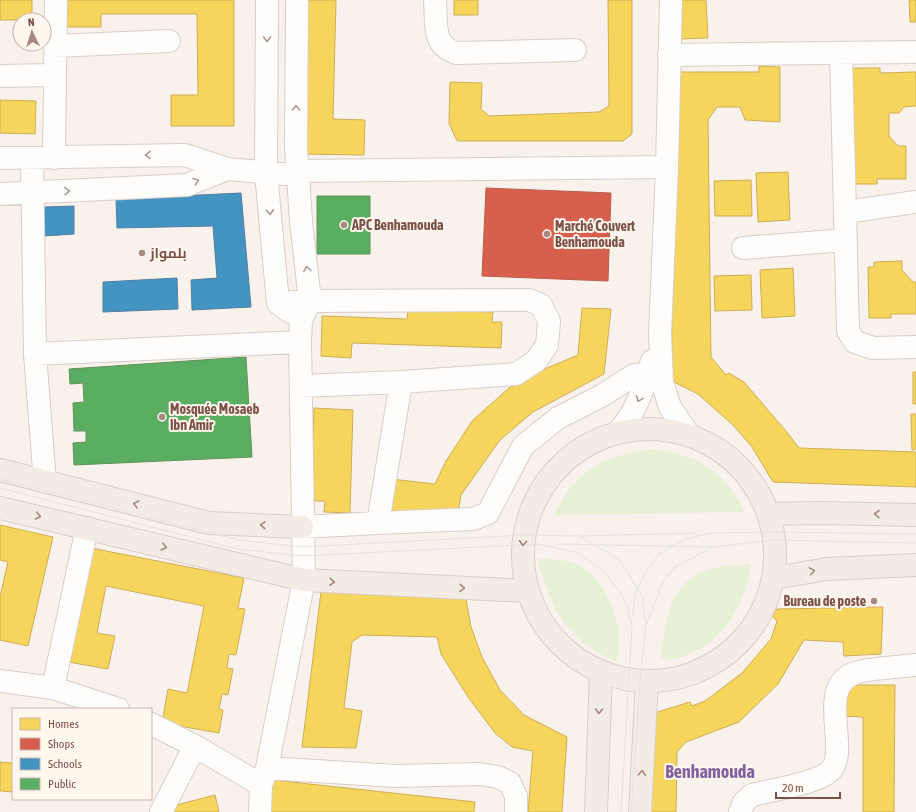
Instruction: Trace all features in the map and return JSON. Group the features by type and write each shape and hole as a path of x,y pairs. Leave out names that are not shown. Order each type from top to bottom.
{"main road":[{"path":"653,429 689,435 723,453 751,480 769,514 775,541 774,578 762,611 737,645 715,663 682,677 647,681 629,680 601,672 569,653 544,625 528,591 523,568 524,535 532,507 546,482 566,460 590,444 617,433 653,429"},
{"path":"0,470 209,523 302,527"},
{"path":"0,508 304,580 528,591"},
{"path":"769,514 819,513 916,516"},
{"path":"774,578 827,569 916,565"},
{"path":"596,812 601,672"},
{"path":"640,812 647,681"}],"street":[{"path":"54,158 56,0"},
{"path":"267,0 266,173 278,303 305,311 529,300 541,306 549,321 546,345 536,361 516,374 401,382 301,386"},
{"path":"260,812 264,776 304,580 300,342 305,311 295,116 298,0"},
{"path":"435,0 438,40 446,49 456,53 575,50"},
{"path":"670,0 667,167 660,335 662,382 670,408 689,435"},
{"path":"55,46 169,41"},
{"path":"669,55 916,52"},
{"path":"842,54 848,331 855,342 874,348 916,347"},
{"path":"0,76 55,76"},
{"path":"0,158 185,155 227,170 284,174 298,171 667,167"},
{"path":"32,158 35,354 45,482"},
{"path":"0,194 33,194 187,185 227,170"},
{"path":"845,212 916,202"},
{"path":"744,248 846,240"},
{"path":"617,433 629,421 639,402 660,335"},
{"path":"35,354 300,342"},
{"path":"302,527 473,519 488,513 523,446 558,418 604,395 634,375 648,374"},
{"path":"378,523 401,382"},
{"path":"53,688 87,528"},
{"path":"740,812 744,802 752,795 815,779 831,770 837,758 835,703 839,687 846,678 855,673 916,664"},
{"path":"0,681 53,688 115,708"},
{"path":"152,724 195,746 264,776 396,776 479,774 498,777 510,783 516,796 516,812"},
{"path":"161,812 195,746"}],"green space":[{"path":"654,449 684,456 709,467 729,485 744,512 555,515 562,500 571,487 594,467 607,460 622,455"},
{"path":"538,559 558,560 572,563 585,569 598,581 608,597 617,622 619,637 617,662 600,654 585,644 563,621 548,593"},
{"path":"751,564 739,606 723,630 700,649 687,655 667,660 661,657 665,630 672,604 678,592 686,582 697,574 711,569"}],"building: Homes":[{"path":"0,0 32,0 32,12 12,12 12,20 0,20"},
{"path":"60,0 234,0 234,126 171,126 171,95 198,95 197,14 101,14 101,27 60,27"},
{"path":"299,0 336,0 333,119 365,120 364,155 301,154"},
{"path":"454,0 478,0 478,15 454,15"},
{"path":"608,0 632,0 632,134 623,141 457,141 449,123 450,82 482,83 481,109 489,116 599,112 609,106"},
{"path":"678,0 706,0 708,38 680,39"},
{"path":"909,0 916,0 916,22 910,22"},
{"path":"759,66 780,67 780,122 745,120 740,107 717,107 708,120 711,357 726,375 729,373 744,382 799,448 916,452 916,487 773,482 752,447 734,426 698,394 672,381 671,72 759,72"},
{"path":"852,68 880,68 880,73 916,72 916,106 904,107 899,113 889,113 889,136 898,146 906,146 906,179 877,179 877,184 853,184"},
{"path":"0,100 36,101 35,134 0,133"},
{"path":"788,172 790,220 758,222 756,173"},
{"path":"751,180 752,216 715,216 714,181"},
{"path":"902,261 902,270 913,282 916,282 916,314 891,314 891,318 869,318 868,267 874,267 874,262"},
{"path":"793,268 795,316 762,318 760,270"},
{"path":"751,275 752,310 715,311 714,276"},
{"path":"582,308 611,309 604,374 533,412 500,440 461,495 458,513 386,511 391,479 435,484 446,461 472,421 509,388 547,368 578,355"},
{"path":"408,309 493,312 492,322 502,322 501,348 352,343 351,358 321,356 322,316 407,319"},
{"path":"913,372 916,372 916,404 913,404"},
{"path":"314,408 353,410 350,513 324,512 325,501 311,501"},
{"path":"911,414 916,414 916,449 912,450"},
{"path":"0,525 53,537 28,646 0,640 0,597 8,562 0,560"},
{"path":"86,547 244,578 238,608 245,609 236,655 229,654 227,668 233,669 228,695 222,694 219,709 223,710 219,733 162,723 168,689 187,693 204,606 106,586 97,633 115,636 108,669 63,661"},
{"path":"321,592 466,599 471,627 482,657 500,690 524,715 567,737 562,812 528,812 533,751 512,747 495,733 468,697 441,654 437,637 362,635 352,642 344,708 362,711 356,748 302,747"},
{"path":"883,607 881,654 844,656 843,642 804,640 778,684 739,722 686,742 677,752 676,812 645,812 651,714 690,702 692,706 705,701 742,673 771,639 777,621 772,616 777,609"},
{"path":"844,685 895,685 894,812 863,812 863,717 843,716"},
{"path":"0,762 12,763 12,792 0,791"},
{"path":"273,780 475,802 474,812 269,812"},
{"path":"215,795 219,812 166,812 165,808"}],"building: Shops":[{"name":"Marché Couvert Benhamouda","path":"486,188 611,193 608,281 482,276"}],"building: Schools":[{"path":"241,193 251,307 192,310 191,280 217,278 213,226 117,228 116,199"},
{"path":"74,206 74,234 44,236 44,207"},
{"path":"177,278 178,309 103,312 103,282"}],"building: Public":[{"name":"APC Benhamouda","path":"317,196 370,196 370,254 317,254"},
{"name":"Mosquée Mosaeb Ibn Amir","path":"246,357 252,457 74,465 73,443 86,442 86,431 74,431 73,403 84,402 83,383 70,384 69,369"}],"tram line":[{"path":"0,479 239,540 303,547 524,535 580,536 620,560 642,596 646,625 640,681 631,812"},
{"path":"0,488 238,549 303,556 539,544 579,553 605,573 620,592 627,605 632,627 621,812"},
{"path":"633,617 635,594 647,570 659,554 683,540 710,533 774,532 916,534"},
{"path":"582,536 696,533"},
{"path":"647,623 663,582 675,567 713,547 774,540 916,543"},
{"path":"557,544 711,547"}],"place":[{"name":"APC Benhamouda","path":"344,225"},
{"name":"Marché Couvert Benhamouda","path":"547,234"},
{"name":"بلمواز","path":"142,253"},
{"name":"Mosquée Mosaeb Ibn Amir","path":"162,417"},
{"name":"Bureau de poste","path":"874,601"}],"district":[{"name":"Benhamouda","path":"710,772"}]}
